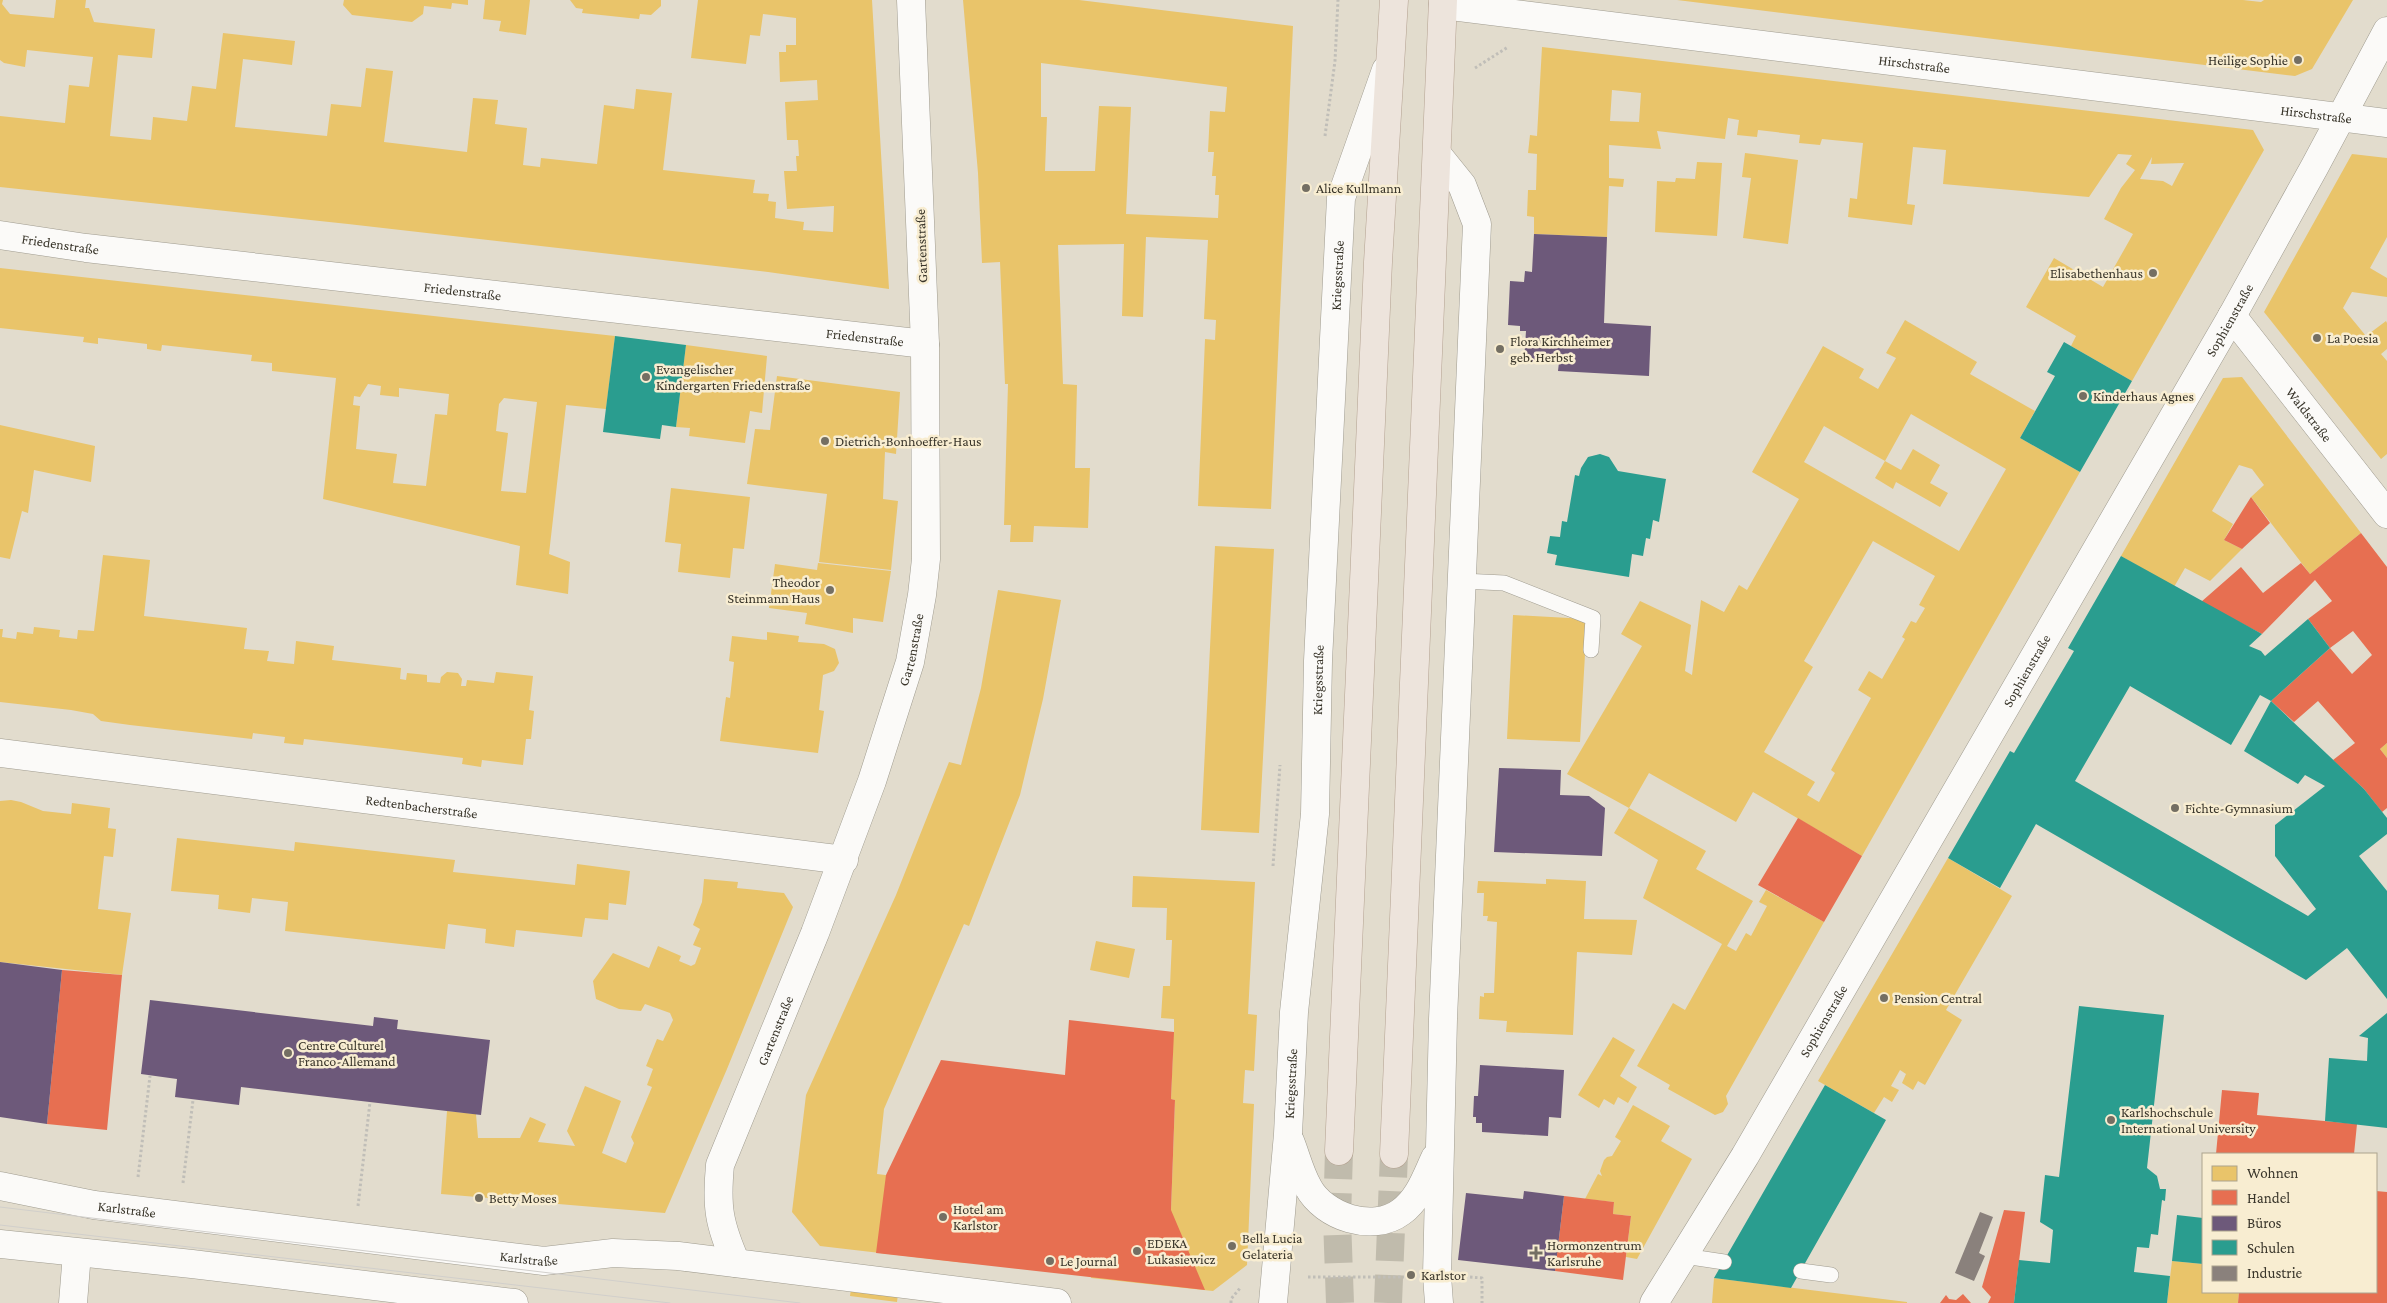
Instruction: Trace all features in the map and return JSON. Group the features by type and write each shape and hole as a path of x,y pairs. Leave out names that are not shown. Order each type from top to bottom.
{"main road":[{"path":"1339,1151 1389,63 1394,0"},
{"path":"1394,1154 1443,2"}],"street":[{"name":"Gartenstraße","path":"736,1263 724,1234 719,1215 720,1165 844,860 872,781 910,662 922,595 926,541 925,344 910,0"},
{"name":"Hirschstraße","path":"1443,2 2387,123"},
{"name":"Sophienstraße","path":"1654,1303 1755,1139 2232,316 2387,31"},
{"name":"Kriegsstraße","path":"1274,1290 1288,1134 1294,1012 1314,814 1318,661 1341,198 1389,63"},
{"path":"1437,154 1462,185 1477,224 1439,1148 1438,1290"},
{"name":"Friedenstraße","path":"0,235 86,248 925,344"},
{"name":"Waldstraße","path":"2232,316 2387,514"},
{"name":"Redtenbacherstraße","path":"0,753 844,860"},
{"path":"1288,1134 1308,1188 1322,1203 1338,1215 1362,1221 1383,1221 1401,1213 1413,1200 1423,1184 1439,1148"},
{"name":"Karlstraße","path":"0,1186 94,1205 544,1261 613,1252 736,1263 1057,1303"},
{"path":"0,1244 202,1265 514,1303"},
{"path":"73,1303 77,1253"}],"lane":[{"path":"1462,581 1504,583 1593,618 1591,650"},
{"path":"1684,1256 1724,1262"},
{"path":"1801,1271 1831,1275"}],"path":[{"path":"1335,61 1338,0"},
{"path":"134,1210 150,1076"},
{"path":"179,1216 193,1100"},
{"path":"355,1237 370,1102"},
{"path":"1482,1278 1482,1303"},
{"path":"1274,1290 1438,1290"}],"building: Wohnen":[{"path":"0,0 3,0 2,4 10,14 54,18 56,0 86,0 85,8 89,8 94,22 155,29 152,58 118,55 110,136 151,140 153,117 187,121 192,86 216,89 223,33 295,41 292,65 243,59 235,127 327,136 331,104 361,107 366,68 393,71 384,142 467,152 473,98 498,100 495,124 527,128 523,165 540,167 541,158 597,164 604,105 634,109 636,89 672,93 663,170 755,180 753,193 769,194 768,201 776,202 775,218 804,222 803,230 833,232 834,206 787,209 784,171 797,171 796,156 799,156 798,140 787,140 785,102 818,100 817,80 780,82 779,52 786,52 786,45 796,45 796,18 763,14 760,36 750,35 746,64 691,58 698,0 872,0 889,289 768,272 348,224 0,187 0,116 65,123 69,85 89,87 93,57 27,50 25,67 4,63 0,60"},
{"path":"344,0 468,0 468,5 452,3 451,9 424,6 423,14 412,22 352,15 343,5"},
{"path":"485,0 530,0 526,35 499,31 501,21 483,19"},
{"path":"570,0 661,0 661,6 651,15 640,14 639,19 582,13 583,9 576,8"},
{"path":"963,0 1079,0 1293,26 1271,509 1198,506 1205,339 1215,340 1216,320 1204,319 1208,240 1146,237 1143,317 1122,316 1124,244 1058,245 1063,384 1077,385 1075,468 1090,468 1088,528 1034,526 1033,542 1010,542 1011,525 1004,525 1008,384 1005,384 1000,262 982,263 978,173","holes":["1041,63 1227,87 1225,112 1210,111 1208,152 1214,152 1212,176 1216,176 1215,195 1219,195 1218,218 1126,214 1131,107 1099,106 1095,171 1045,171 1047,117 1041,117"]},
{"path":"1677,0 2243,0 2261,2 2264,0 2353,0 2312,69 2295,76"},
{"path":"1542,47 2253,130 2264,150 2132,381 2071,346 2076,336 2026,307 2054,258 2103,287 2133,234 2104,219 2121,188 2135,170 2126,164 2132,155 2118,154 2089,197 1943,184 1946,150 1913,147 1907,204 1915,205 1912,225 1848,217 1850,198 1857,199 1863,143 1822,139 1820,145 1799,143 1800,135 1758,130 1757,137 1737,135 1739,120 1728,118 1725,139 1657,131 1661,149 1609,145 1609,178 1624,179 1623,187 1609,186 1607,237 1534,234 1534,217 1527,216 1528,190 1536,190 1537,154 1528,153 1530,135 1537,136","holes":["1612,90 1641,93 1639,122 1610,121","2152,157 2151,164 2184,163 2172,186 2163,181 2140,179"]},
{"path":"1745,153 1798,160 1788,244 1743,238 1751,178 1742,177"},
{"path":"2352,154 2387,158 2387,237 2370,268 2387,278 2387,297 2352,292 2343,308 2366,336 2386,321 2387,323 2387,349 2381,354 2387,361 2387,454 2381,459 2264,312"},
{"path":"1697,162 1722,163 1717,236 1655,232 1657,181 1675,182 1676,178 1695,179"},
{"path":"0,268 615,336 606,409 566,405 549,554 570,562 568,594 516,585 520,546 323,499 336,378 272,371 272,363 251,361 252,355 162,345 161,351 147,349 147,344 98,338 98,344 83,342 84,337 0,328","holes":["368,384 381,386 380,395 399,397 399,388 449,394 447,415 435,414 426,486 393,483 397,454 356,449 360,406 353,405 354,396 360,397","504,398 537,402 526,493 501,491 508,433 496,431 499,404"]},
{"path":"1905,320 1977,362 1970,374 2035,411 2020,438 2080,472 1862,856 1753,792 1736,822 1649,773 1629,808 1567,774 1642,646 1621,634 1640,601 1691,625 1685,671 1692,675 1701,600 1724,612 1739,585 1747,590 1799,499 1752,472 1823,346 1864,369 1859,378 1878,389 1896,358 1886,353","holes":["1911,414 2006,469 1959,551 1804,462 1824,426 1885,461","1873,541 1935,576 1919,605 1925,608 1916,623 1911,621 1902,637 1905,639 1882,679 1869,671 1858,690 1871,698 1831,770 1835,773 1819,802 1807,795 1815,782 1764,752 1813,667 1804,661"]},
{"path":"686,345 767,356 762,413 750,411 745,443 689,436 690,428 676,427"},
{"name":"Dietrich-Bonhoeffer-Haus","path":"777,376 900,392 896,454 885,452 883,499 898,501 891,570 819,562 827,494 747,484 755,429 770,430"},
{"path":"2242,377 2361,533 2310,574 2251,497 2264,485 2252,469 2239,465 2212,511 2233,524 2224,540 2242,549 2210,581 2185,568 2174,587 2121,556 2223,378"},
{"path":"0,425 95,446 91,482 34,470 28,513 22,511 10,559 0,557"},
{"path":"1913,449 1940,465 1930,483 1948,493 1940,507 1896,482 1893,489 1875,478 1885,461 1901,470"},
{"path":"671,488 750,497 744,549 733,548 730,578 678,572 681,544 665,542"},
{"path":"1215,546 1274,549 1259,833 1201,830"},
{"path":"103,555 150,560 144,616 247,628 244,649 269,651 267,661 294,664 296,641 334,646 332,660 401,668 400,679 406,680 407,673 427,675 427,682 440,683 441,677 447,672 458,673 462,679 461,686 466,686 467,680 494,683 496,672 533,676 529,710 534,711 531,739 526,739 523,765 482,760 481,767 462,764 463,758 392,749 304,739 303,745 284,743 285,737 253,733 252,739 130,725 101,721 93,714 71,710 0,702 0,629 3,629 2,637 16,639 17,632 33,634 34,627 60,630 59,637 77,639 78,630 94,631"},
{"name":"Theodor Steinmann Haus","path":"818,563 891,571 883,622 853,618 853,633 805,624 807,613 769,608 775,564 817,570"},
{"path":"998,590 1061,600 1043,699 1020,795 969,926 964,924 884,1109 877,1174 977,1186 966,1263 820,1246 792,1212 806,1095 896,895 949,762 961,765 981,688"},
{"path":"1513,615 1587,619 1580,742 1507,739"},
{"path":"767,632 799,636 798,642 824,644 835,649 839,663 834,671 823,675 819,710 824,711 818,753 720,741 726,697 730,698 734,662 729,661 732,636 767,640"},
{"path":"2387,743 2387,758 2380,749"},
{"path":"11,800 43,811 71,814 72,803 110,808 108,828 116,829 113,857 104,856 98,909 131,913 122,975 0,962 0,801"},
{"path":"1629,808 1706,851 1696,869 1753,901 1727,946 1736,951 1746,933 1751,936 1767,906 1759,902 1766,890 1824,922 1726,1096 1728,1104 1723,1112 1715,1115 1668,1089 1670,1085 1637,1066 1673,1003 1685,1010 1722,944 1643,898 1658,860 1614,833"},
{"path":"177,838 294,851 295,842 455,860 453,872 575,885 577,864 630,871 626,905 609,903 608,920 585,918 582,937 516,930 514,947 485,943 486,929 448,924 445,949 285,931 288,902 252,898 250,913 218,909 219,895 171,891"},
{"path":"1948,858 2012,896 1946,1010 1962,1020 1925,1085 1918,1081 1913,1090 1902,1083 1906,1074 1900,1070 1891,1086 1899,1090 1892,1102 1884,1097 1874,1113 1818,1081"},
{"path":"1133,876 1255,882 1248,1014 1257,1015 1254,1071 1245,1070 1243,1103 1254,1104 1247,1265 1213,1291 1091,1278 1101,1201 1171,1210 1175,1100 1171,1099 1173,1050 1168,1050 1169,1032 1174,1032 1174,1019 1161,1018 1163,986 1170,986 1172,940 1166,940 1167,908 1132,907"},
{"path":"704,879 738,882 737,888 784,893 793,907 727,1069 665,1213 441,1194 447,1111 476,1114 478,1138 520,1138 530,1117 546,1124 538,1142 575,1146 567,1131 585,1086 621,1101 602,1153 626,1163 634,1143 631,1137 652,1087 647,1085 653,1069 646,1066 657,1039 663,1041 673,1020 670,1013 645,1004 641,1011 619,1009 596,999 593,981 613,953 649,968 658,946 681,956 679,961 691,966 695,964 701,948 693,945 700,929 693,925 702,902"},
{"path":"1546,879 1586,881 1584,919 1637,920 1632,955 1577,952 1573,1035 1506,1032 1507,1021 1479,1019 1480,996 1484,997 1484,993 1494,993 1497,922 1487,921 1488,916 1483,916 1484,893 1477,893 1478,881 1546,884"},
{"path":"1096,941 1135,949 1129,978 1090,970"},
{"path":"1613,1037 1635,1050 1620,1076 1637,1087 1628,1103 1618,1097 1614,1105 1604,1099 1599,1108 1578,1095"},
{"path":"1633,1105 1670,1126 1661,1141 1692,1159 1637,1259 1626,1257 1631,1216 1613,1214 1614,1202 1585,1199 1598,1174 1602,1176 1600,1171 1604,1160 1612,1156 1621,1141 1615,1137"},
{"path":"2172,1261 2202,1264 2202,1293 2239,1293 2238,1303 2167,1303"},
{"path":"1714,1278 1907,1302 1907,1303 1712,1303"},
{"path":"851,1288 898,1294 897,1302 850,1296"}],"building: Handel":[{"path":"2251,497 2270,523 2242,549 2224,540"},
{"path":"2361,533 2387,567 2387,743 2380,749 2387,758 2387,808 2382,812 2364,789 2333,760 2355,743 2318,701 2294,722 2271,701 2330,648 2308,619 2332,601 2315,580 2262,634 2201,602 2241,567 2263,593 2301,563 2310,574","holes":["2353,631 2372,655 2352,674 2330,648"]},
{"path":"1798,818 1862,856 1824,922 1758,885"},
{"path":"62,970 122,975 107,1130 47,1124"},
{"path":"1069,1020 1174,1032 1171,1099 1175,1100 1171,1210 1205,1290 876,1253 886,1175 941,1060 1065,1075"},
{"path":"2222,1090 2259,1093 2257,1115 2357,1124 2354,1153 2216,1153"},
{"path":"2377,1191 2387,1192 2387,1303 2238,1303 2239,1293 2377,1293"},
{"path":"1564,1196 1614,1202 1613,1214 1631,1216 1623,1280 1555,1271"},
{"path":"2004,1210 2025,1212 2014,1303 1988,1303 1991,1297 1982,1287"},
{"path":"1963,1294 1971,1303 1940,1303 1946,1295 1949,1299 1956,1300"}],"building: Büros":[{"path":"1534,234 1607,237 1604,323 1651,326 1649,376 1558,371 1559,362 1524,361 1526,331 1520,331 1520,326 1508,325 1510,281 1524,282 1525,271 1532,272"},
{"path":"1499,768 1561,770 1560,795 1589,796 1605,808 1602,856 1494,852"},
{"path":"0,962 62,970 47,1124 0,1117"},
{"path":"150,1000 373,1026 374,1017 398,1020 397,1029 490,1040 481,1115 241,1087 239,1105 175,1097 177,1079 141,1074"},
{"path":"1480,1065 1564,1070 1561,1118 1549,1117 1548,1136 1482,1132 1482,1123 1476,1123 1476,1117 1473,1117 1474,1096 1478,1096"},
{"path":"1524,1191 1564,1196 1555,1271 1458,1260 1466,1193 1523,1199"}],"building: Schulen":[{"name":"Evangelischer Kindergarten Friedenstraße","path":"615,336 686,345 676,427 662,425 660,439 603,432"},
{"name":"Kinderhaus Agnes","path":"2064,342 2132,381 2080,472 2020,438 2055,376 2047,372"},
{"path":"1600,454 1609,457 1618,471 1666,479 1659,522 1653,520 1650,539 1646,538 1643,556 1632,554 1629,577 1555,565 1557,555 1547,553 1550,536 1560,537 1562,521 1567,522 1575,475 1579,476 1581,468 1588,457"},
{"path":"2121,556 2262,634 2249,646 2261,651 2265,656 2308,619 2330,648 2271,701 2364,789 2387,818 2387,834 2359,856 2387,891 2387,999 2347,948 2306,980 2036,824 2000,888 1948,858 2010,751 2014,753 2074,651 2068,648","holes":["2130,686 2231,745 2260,695 2271,701 2244,751 2298,784 2305,775 2325,786 2275,825 2275,856 2316,909 2308,916 2075,781"]},
{"name":"Karlshochschule International University","path":"2079,1006 2164,1015 2147,1168 2157,1176 2160,1189 2166,1189 2165,1201 2162,1200 2158,1235 2151,1234 2149,1248 2137,1247 2134,1272 2170,1276 2167,1303 2014,1303 2019,1260 2050,1263 2053,1230 2040,1222 2045,1175 2059,1177"},
{"path":"2387,1013 2387,1128 2325,1121 2329,1058 2367,1061 2368,1038 2359,1036"},
{"path":"1825,1085 1886,1120 1791,1288 1714,1278"},
{"path":"2177,1215 2202,1218 2202,1264 2172,1261"}],"building: Industrie":[{"path":"1980,1212 1993,1217 1979,1253 1985,1256 1974,1281 1955,1273"}],"tunnel":[{"path":"1339,1151 1337,1219 1340,1303"},
{"path":"1388,1303 1394,1154"}],"tram line":[{"path":"0,1207 800,1303"},
{"path":"0,1225 670,1303"}],"place":[{"name":"Heilige Sophie","path":"2298,60"},
{"name":"Alice Kullmann","path":"1306,188"},
{"name":"Elisabethenhaus","path":"2153,273"},
{"name":"La Poesia","path":"2317,338"},
{"name":"Flora Kirchheimer geb. Herbst","path":"1500,349"},
{"name":"Evangelischer Kindergarten Friedenstraße","path":"646,377"},
{"name":"Kinderhaus Agnes","path":"2083,396"},
{"name":"Dietrich-Bonhoeffer-Haus","path":"825,441"},
{"name":"Theodor Steinmann Haus","path":"830,590"},
{"name":"Fichte-Gymnasium","path":"2175,808"},
{"name":"Pension Central","path":"1884,998"},
{"name":"Centre Culturel Franco-Allemand","path":"288,1053"},
{"name":"Karlshochschule International University","path":"2111,1120"},
{"name":"Betty Moses","path":"479,1198"},
{"name":"Hotel am Karlstor","path":"943,1217"},
{"name":"Bella Lucia Gelateria","path":"1232,1246"},
{"name":"EDEKA Lukasiewicz","path":"1137,1251"},
{"name":"Hormonzentrum Karlsruhe","path":"1536,1253"},
{"name":"Le Journal","path":"1050,1261"},
{"name":"Karlstor","path":"1411,1275"}]}
